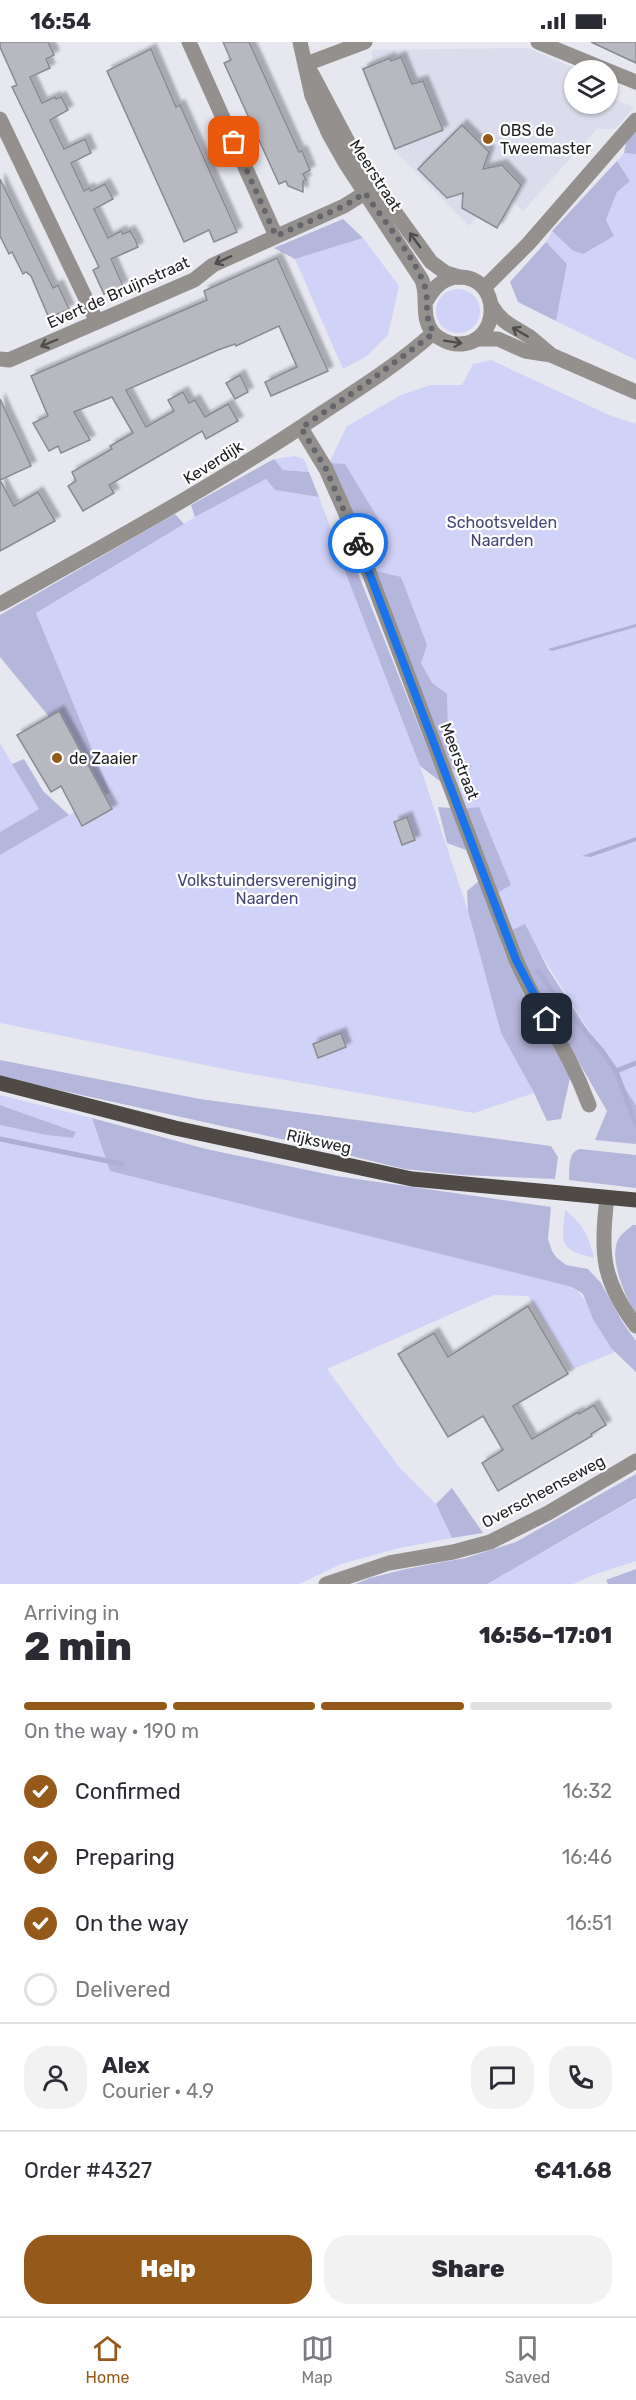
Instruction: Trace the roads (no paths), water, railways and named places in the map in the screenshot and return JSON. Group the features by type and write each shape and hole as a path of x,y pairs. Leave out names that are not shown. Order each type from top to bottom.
{"main road":[{"name":"Rijksweg","path":"0,1083 175,1128 412,1179 636,1200"}],"street":[{"path":"189,42 276,236"},
{"name":"Meerstraat","path":"300,42 306,64 370,189 426,288 427,300"},
{"path":"306,64 365,42"},
{"path":"538,42 636,82"},
{"path":"0,119 97,322"},
{"path":"484,288 536,235 636,120"},
{"name":"Evert de Bruijnstraat","path":"0,359 9,360 194,280 213,265 344,206 370,189"},
{"name":"Meerstraat","path":"370,189 431,262 446,273 459,277"},
{"path":"551,355 497,316 489,296 476,282 459,277 439,283 427,300 425,311 427,323 443,341 467,344 478,339 498,339 525,351 551,355 636,392"},
{"path":"478,339 491,321 492,306"},
{"name":"Keverdijk","path":"0,604 176,505 301,428 434,333"},
{"name":"Meerstraat","path":"301,428 326,469 353,530 516,960 538,1005 566,1051 589,1105"},
{"path":"607,1198 602,1235 605,1268 621,1307 636,1326"},
{"name":"Overscheenseweg","path":"326,1584 389,1563 453,1552 490,1542 548,1513 636,1461"}],"waterway":[{"path":"538,971 559,1001 616,1071 636,1125"},
{"path":"616,1071 636,1063"},
{"path":"0,1139 122,1164"}],"place":[{"name":"OBS de Tweemaster","path":"488,139"},
{"name":"de Zaaier","path":"57,758"}],"park label":[{"name":"Schootsvelden Naarden","path":"502,531"},
{"name":"Volkstuindersvereniging Naarden","path":"267,889"}]}
